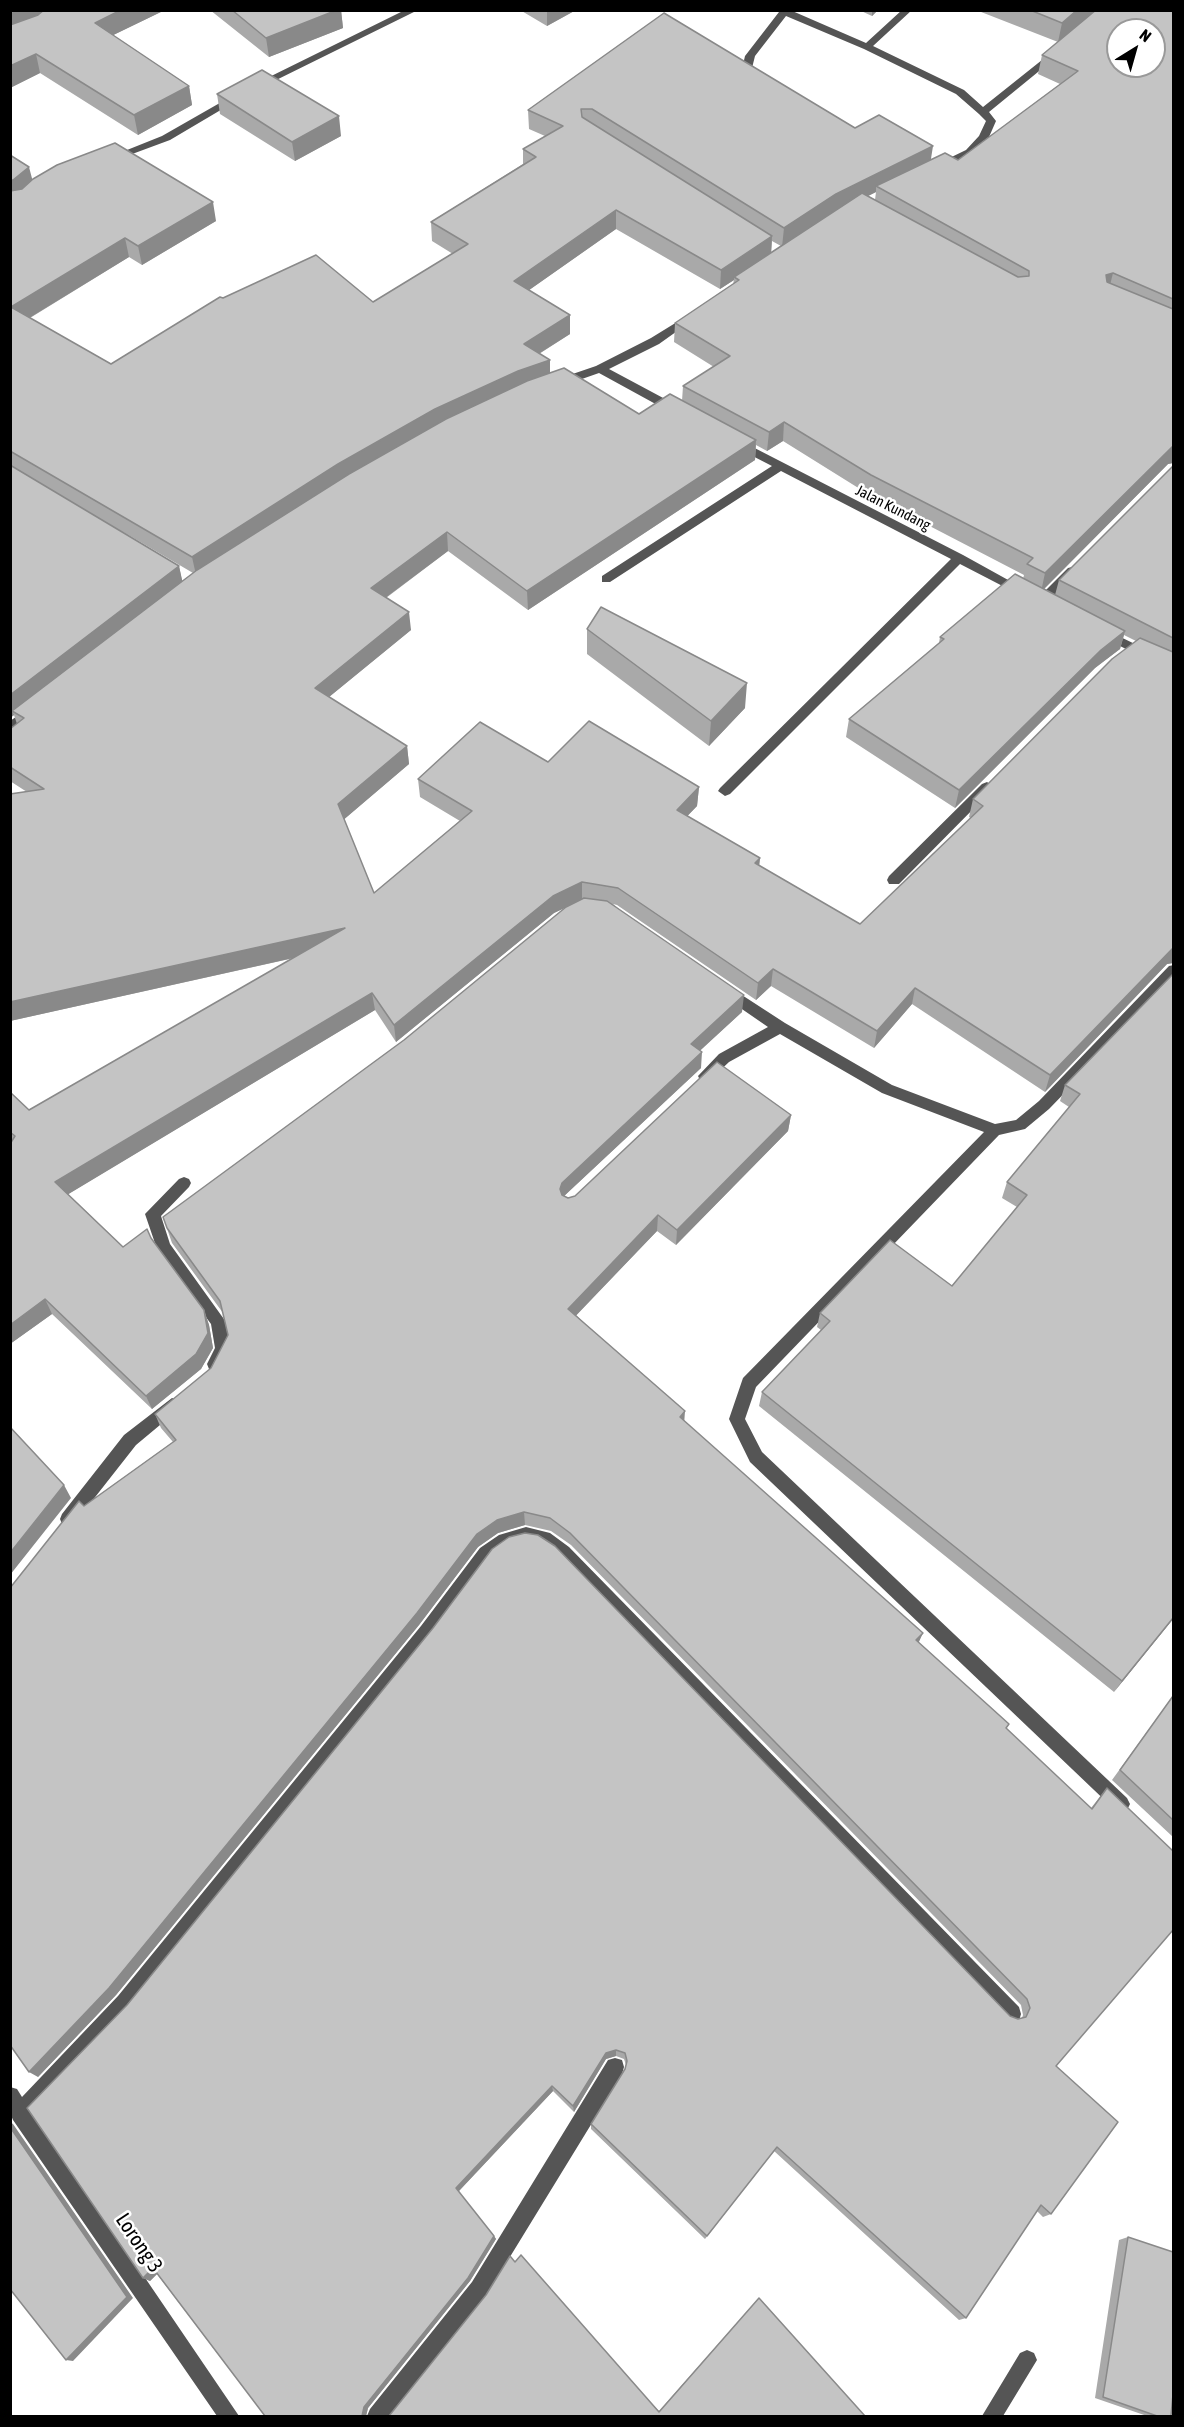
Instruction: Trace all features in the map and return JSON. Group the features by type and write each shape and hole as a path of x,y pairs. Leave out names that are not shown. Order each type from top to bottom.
{"street":[{"path":"98,163 166,138 253,88 414,10"},
{"path":"867,47 908,10"},
{"path":"771,86 747,69 750,56 783,11 867,47 960,92 991,121 984,137 970,152 930,172"},
{"path":"983,112 1064,47"},
{"path":"545,387 600,369 655,341 703,308"},
{"path":"600,369 685,414"},
{"name":"Jalan Kundang","path":"727,437 1047,604 1083,560"},
{"path":"606,579 780,466"},
{"path":"725,791 958,558"},
{"path":"1092,627 1129,651 1173,669"},
{"path":"10,728 38,706"},
{"path":"894,880 993,781"},
{"path":"714,982 780,1028 887,1089 995,1130 1020,1125 1044,1105 1173,970"},
{"path":"698,1082 724,1058 780,1028"},
{"path":"995,1130 749,1383 737,1419 756,1457 1131,1814"},
{"path":"184,1183 153,1214 163,1247 218,1322 223,1348 209,1375"},
{"path":"58,1532 130,1440 183,1396"},
{"path":"15,2104 125,2003 427,1632 486,1554 505,1540 526,1536 544,1538 562,1551 1012,2014"},
{"path":"377,2416 479,2289 615,2067"},
{"name":"Lorong 3","path":"15,2104 229,2416"},
{"path":"992,2416 1027,2360"}],"building":[{"path":"44,10 121,10 95,23 189,86 134,115 36,54 10,66 10,25 38,15"},
{"path":"232,10 337,10 266,38"},
{"path":"1030,10 1077,10 1062,23"},
{"path":"1096,10 1173,10 1173,299 1113,273 1106,275 1107,282 1173,309 1173,446 1045,573 1027,564 1033,558 871,475 784,422 769,432 683,386 730,356 675,323 739,280 734,277 862,193 1018,277 1029,276 1029,271 876,186 945,153 958,160 1078,71 1042,55"},
{"path":"664,13 855,128 879,115 933,146 836,194 784,228 592,109 581,109 582,117 772,236 721,270 616,210 514,281 570,315 524,344 550,360 518,371 435,409 338,464 192,557 10,451 10,191 22,189 33,179 57,165 115,143 213,202 138,246 125,238 11,307 111,364 220,297 223,298 316,255 373,302 468,244 431,222 536,157 523,149 563,126 528,110"},
{"path":"262,70 339,116 292,142 217,94"},
{"path":"10,155 29,167 13,180 10,180"},
{"path":"564,368 639,414 670,394 756,440 527,591 447,532 371,588 409,612 315,688 407,746 338,804 374,893 472,811 418,779 480,722 548,762 589,721 699,787 677,810 760,858 755,863 860,924 983,806 973,799 1112,659 1140,638 1173,652 1173,948 1050,1075 915,988 877,1031 773,969 758,983 618,888 582,882 553,896 394,1025 372,993 55,1182 123,1247 147,1229 151,1238 204,1310 208,1333 196,1354 146,1396 45,1299 10,1325 10,1144 15,1136 10,1132 10,1092 29,1110 345,928 10,1002 10,794 44,789 10,767 10,729 24,718 12,711 197,570 349,474 446,419 527,381"},
{"path":"10,465 179,566 10,695"},
{"path":"1173,466 1173,638 1059,580"},
{"path":"1015,574 1125,631 1101,650 959,790 849,719 944,639 940,637"},
{"path":"601,607 747,683 711,721 587,629"},
{"path":"584,898 607,901 744,995 691,1044 702,1052 562,1183 560,1189 562,1195 568,1198 575,1196 717,1062 791,1115 677,1230 658,1215 568,1309 685,1411 680,1417 923,1633 916,1640 1009,1724 1006,1728 1092,1809 1107,1788 1173,1851 1173,1930 1056,2066 1118,2122 1051,2214 1041,2205 966,2318 777,2147 707,2236 591,2124 625,2069 627,2061 625,2053 616,2050 606,2053 573,2106 552,2086 456,2188 494,2236 468,2278 364,2407 362,2416 265,2416 153,2268 143,2278 27,2108 127,2005 433,1628 492,1549 509,1537 525,1533 538,1535 555,1546 1010,2016 1018,2019 1026,2017 1030,2008 1027,1999 570,1533 550,1518 524,1512 497,1520 477,1534 417,1613 109,1988 29,2072 10,2045 10,1588 79,1501 84,1506 176,1440 155,1414 211,1368 228,1335 220,1301 167,1228 163,1217 404,1040 566,907"},
{"path":"1173,974 1173,1618 1122,1681 762,1392 830,1321 820,1313 890,1240 952,1286 1027,1195 1007,1182 1080,1094 1065,1085"},
{"path":"10,1427 64,1485 10,1553"},
{"path":"1173,1696 1173,1820 1120,1770"},
{"path":"10,2127 127,2297 66,2360 10,2289"},
{"path":"1128,2237 1173,2252 1171,2416 1157,2416 1103,2397"},
{"path":"521,2255 659,2412 759,2298 865,2416 389,2416 486,2295 510,2256 515,2262"}]}
